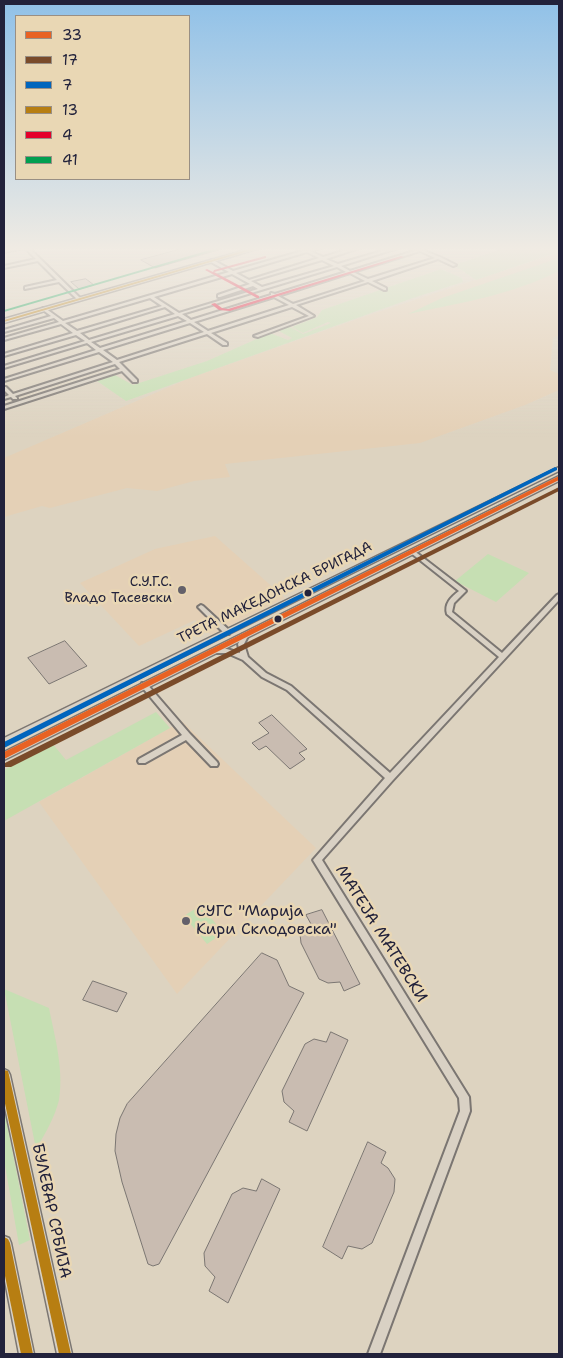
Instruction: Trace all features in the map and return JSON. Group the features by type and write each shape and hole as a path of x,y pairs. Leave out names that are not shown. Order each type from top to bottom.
{"street":[{"path":"4,321 43,310"},
{"path":"45,310 116,362 135,381"},
{"path":"4,339 101,310"},
{"path":"4,355 151,310"},
{"path":"172,310 225,344"},
{"path":"4,367 190,310"},
{"path":"4,380 226,310"},
{"path":"4,398 276,310"},
{"path":"256,336 312,316 302,310"},
{"path":"4,331 54,317"},
{"path":"32,331 46,342"},
{"path":"4,408 123,369"},
{"path":"4,388 21,403"},
{"name":"ТРЕТА МАКЕДОНСКА БРИГАДА","path":"4,742 559,469"},
{"name":"ТРЕТА МАКЕДОНСКА БРИГАДА","path":"4,756 559,478"},
{"path":"413,552 463,591 452,601 448,608 449,613 503,657"},
{"name":"МАТЕЈА МАТЕВСКИ","path":"374,1354 465,1111 464,1098 316,860 559,596"},
{"path":"200,607 228,632"},
{"path":"245,636 241,644 245,658"},
{"path":"213,651 228,651 245,658 264,675 288,688 390,778"},
{"path":"144,685 187,736 214,764"},
{"path":"142,761 187,736"},
{"name":"БУЛЕВАР СРБИЈА","path":"4,1075 64,1354"},
{"path":"4,1242 27,1354"}],"shaded area":[{"path":"383,310 559,310 559,335 553,338 550,370 559,374 559,390 525,405 420,443 225,464 230,477 194,481 157,491 127,488 50,508 42,506 4,517 4,458 190,378"},
{"name":"С.У.Г.С. Владо Тасевски","path":"215,536 285,598 211,635 195,620 139,646 80,583 155,549"},
{"name":"СУГС \"Марија Кири Склодовска\"","path":"182,721 316,848 177,994 39,802"}],"green space":[{"path":"322,310 379,310 126,401 97,381 115,375 133,385 207,361 270,333 288,340 292,338 277,330 288,326 303,334 331,323 328,322 303,333 292,327 317,317"},
{"path":"416,310 426,310 408,314"},
{"path":"488,554 529,573 496,602 455,581"},
{"path":"156,712 170,728 4,821 4,770 52,743 66,760"},
{"path":"201,905 223,933 207,944 184,916"},
{"path":"4,989 49,1008 56,1042 60,1065 59,1100 52,1119 36,1149"},
{"path":"4,1109 30,1240 19,1245 4,1160"}],"building":[{"path":"65,641 87,666 49,684 28,658"},
{"path":"272,715 307,749 299,753 305,759 290,769 266,746 259,750 252,743 269,733 259,723"},
{"path":"322,910 360,984 344,991 340,982 328,983 319,979 301,943 300,934 302,930 311,924 306,915"},
{"path":"262,953 277,960 289,986 304,993 159,1264 153,1266 148,1264 122,1182 115,1151 116,1134 120,1118 127,1104"},
{"path":"93,981 127,993 117,1012 83,1000"},
{"path":"331,1032 348,1040 307,1131 289,1122 294,1111 284,1102 282,1091 305,1044 314,1039 326,1042"},
{"path":"368,1142 386,1152 381,1163 388,1168 395,1179 394,1192 372,1243 362,1249 348,1246 342,1259 323,1247"},
{"path":"262,1179 280,1189 228,1303 209,1291 215,1277 205,1266 204,1253 232,1194 243,1188 256,1191"}],"transit line":[{"name":"13","path":"4,321 41,310"},
{"name":"7","path":"4,745 555,469"},
{"name":"33","path":"4,756 559,478"},
{"name":"17","path":"8,765 559,489"},
{"name":"13","path":"4,1075 65,1354"},
{"name":"13","path":"4,1243 27,1354"}],"place":[{"name":"С.У.Г.С. Владо Тасевски","path":"182,590"},
{"name":"СУГС \"Марија Кири Склодовска\"","path":"186,921"}]}
